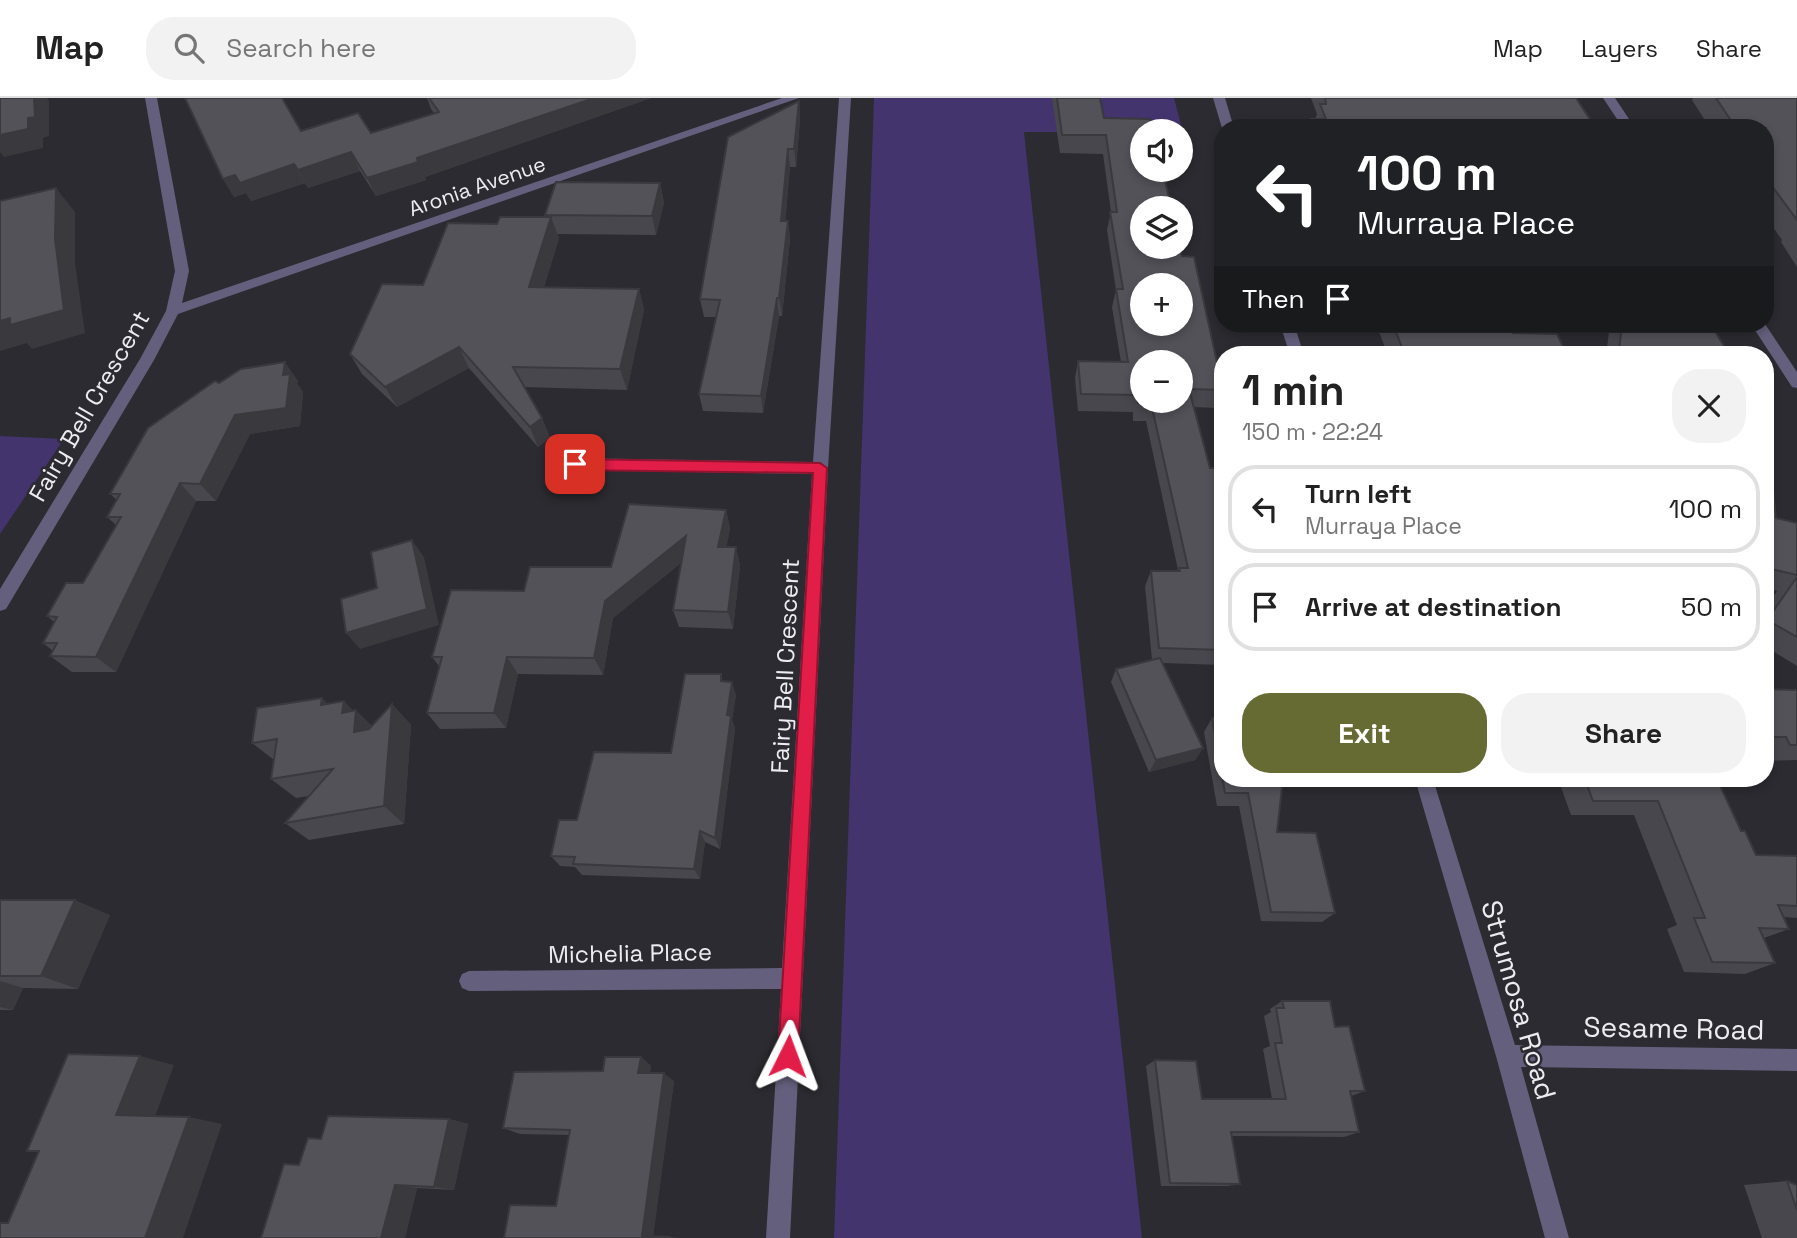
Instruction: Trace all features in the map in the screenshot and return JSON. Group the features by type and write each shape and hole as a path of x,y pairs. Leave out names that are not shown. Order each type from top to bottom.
{"street":[{"name":"Fairy Bell Crescent","path":"0,604 147,360 173,311 182,271 150,98"},
{"name":"Aronia Avenue","path":"173,311 793,98"},
{"name":"Fairy Bell Crescent","path":"778,1238 820,468 845,98"},
{"path":"1219,98 1225,119"},
{"path":"1609,98 1623,119"},
{"path":"1774,348 1797,383"},
{"path":"575,464 820,468"},
{"name":"Strumosa Road","path":"1426,787 1507,1056 1557,1238"},
{"name":"Michelia Place","path":"469,981 792,978"},
{"name":"Sesame Road","path":"1507,1056 1797,1060"}],"shaded area":[{"path":"874,98 1174,98 1180,119 1130,119 1130,132 1024,132 1142,1238 834,1238"},
{"path":"0,436 64,439 0,534"}],"building":[{"path":"0,98 34,98 35,117 28,118 28,129 0,135"},
{"path":"185,98 282,98 301,131 358,113 371,133 439,112 429,98 594,98 417,158 418,162 367,178 351,152 298,170 294,164 240,183 235,175 223,179"},
{"path":"1057,98 1100,98 1104,118 1150,119 1130,119 1130,182 1166,182 1168,196 1130,196 1130,259 1194,257 1214,349 1214,390 1193,389 1193,350 1130,350 1130,395 1081,394 1078,361 1128,362 1116,289 1123,289 1110,212 1117,212 1106,135 1062,135"},
{"path":"1325,98 1576,98 1590,119 1326,119 1320,104 1326,104"},
{"path":"1716,98 1797,98 1797,220 1774,189 1774,119 1730,119"},
{"path":"799,101 794,149 788,149 781,221 788,221 779,298 761,396 699,394 720,300 700,299 728,137"},
{"path":"556,182 660,183 652,216 545,215"},
{"path":"56,188 55,239 64,310 10,325 10,318 0,321 0,201"},
{"path":"500,217 551,217 529,287 639,289 620,369 513,367 542,418 530,427 459,347 385,387 350,354 382,284 423,285 448,223 497,224"},
{"path":"1396,333 1557,334 1563,346 1402,346"},
{"path":"1621,333 1716,333 1724,346 1620,346"},
{"path":"285,362 283,375 290,374 286,408 235,415 200,484 180,483 96,657 50,656 57,643 43,643 57,617 47,616 66,583 83,583 121,517 107,517 120,494 110,494 148,428 215,381 219,383 241,369"},
{"path":"1193,404 1210,468 1214,468 1214,650 1159,648 1151,571 1180,571 1179,568 1188,568 1153,413 1193,413"},
{"path":"1774,499 1776,518 1797,523 1797,575 1774,570"},
{"path":"629,504 726,510 718,547 736,547 728,612 673,610 686,536 605,601 594,658 507,657 494,713 427,713 442,657 432,657 451,590 524,591 530,567 611,567"},
{"path":"412,540 427,609 346,633 341,599 377,588 371,552"},
{"path":"1797,577 1797,637 1774,624 1774,610"},
{"path":"1160,658 1203,748 1156,760 1116,669"},
{"path":"685,674 721,674 721,681 732,682 727,715 731,716 715,838 700,831 694,869 573,864 575,857 551,856 559,820 577,820 594,752 671,753"},
{"path":"1774,689 1797,690 1797,745 1790,745 1786,737 1774,737"},
{"path":"322,698 321,705 344,701 342,713 356,710 354,732 369,729 392,704 384,806 285,823 333,769 271,779 277,739 252,743 257,708"},
{"path":"1224,787 1282,787 1277,832 1316,833 1335,913 1271,912 1248,793 1225,793"},
{"path":"1588,787 1721,787 1741,831 1745,831 1756,855 1797,856 1797,906 1778,905 1789,929 1759,928 1775,963 1712,962 1694,918 1705,918 1658,801 1593,801"},
{"path":"0,900 75,900 41,976 0,976"},
{"path":"1282,1001 1330,1001 1335,1027 1349,1026 1365,1091 1350,1091 1359,1132 1231,1132 1240,1184 1170,1183 1155,1060 1196,1061 1202,1099 1286,1099 1275,1043 1282,1043 1276,1008 1284,1008"},
{"path":"68,1054 140,1056 116,1115 189,1117 145,1238 0,1238 0,1223 8,1223 39,1151 27,1151"},
{"path":"605,1057 641,1057 638,1073 664,1073 642,1236 669,1237 504,1238 510,1205 556,1206 570,1130 503,1128 514,1072 603,1071"},
{"path":"328,1116 449,1119 434,1187 395,1185 381,1238 261,1238 284,1164 299,1165 308,1138 321,1139"},
{"path":"1787,1181 1797,1185 1797,1210"}],"route":[{"path":"575,464 820,468 788,1056"}]}
